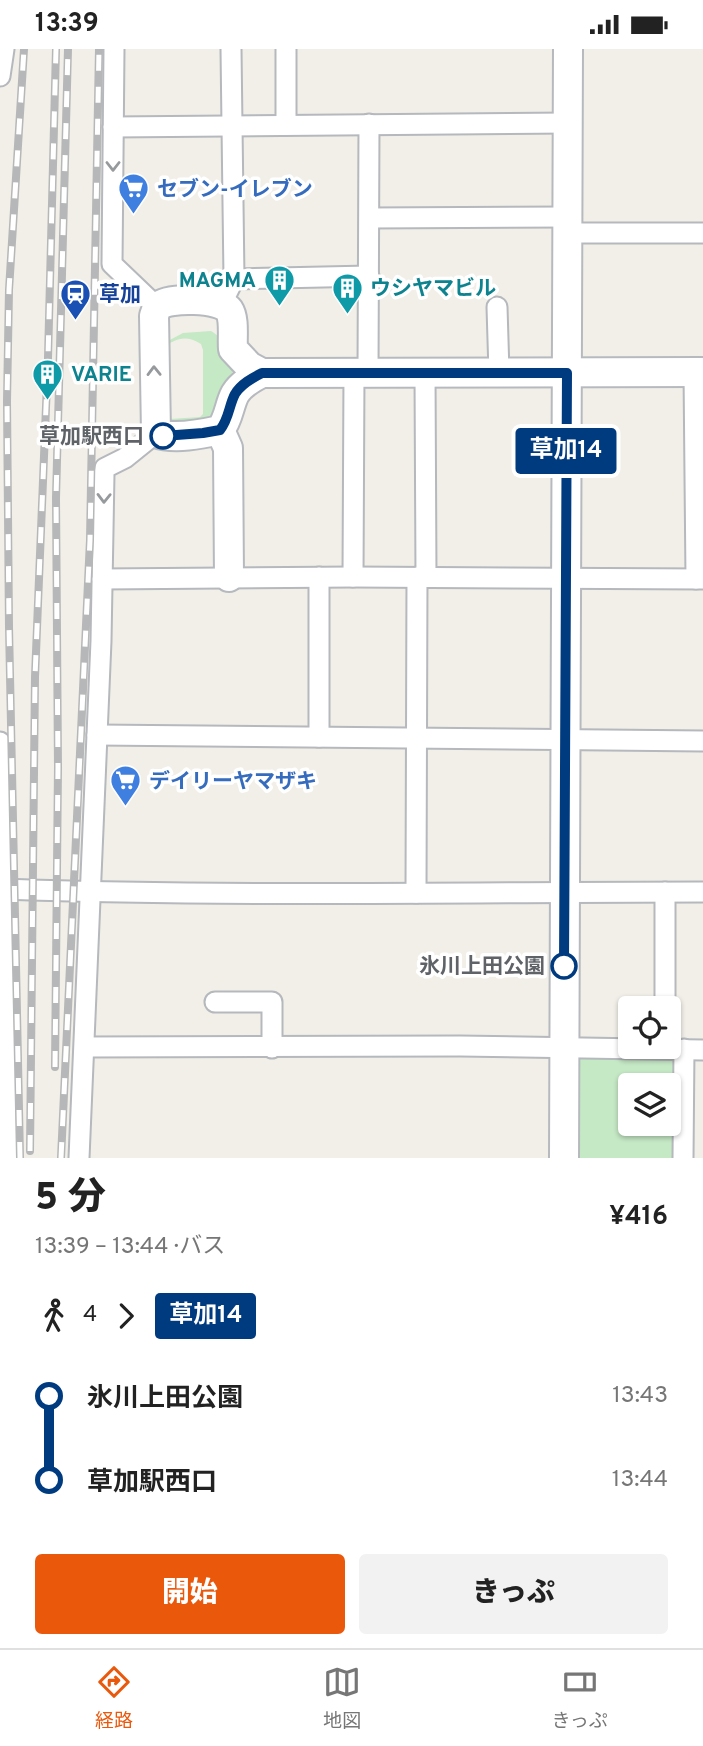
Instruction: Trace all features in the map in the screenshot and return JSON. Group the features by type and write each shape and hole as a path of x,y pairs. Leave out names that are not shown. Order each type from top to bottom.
{"street":[{"path":"0,76 4,49"},
{"path":"114,49 112,264 157,307"},
{"path":"156,433 163,436 220,430 228,418 234,395 228,291 231,49"},
{"path":"286,49 286,125"},
{"path":"564,1158 568,49"},
{"path":"113,127 568,123"},
{"path":"353,577 361,373 369,276 369,124"},
{"path":"370,218 703,233"},
{"path":"156,433 153,316 157,307 167,301 206,300 228,291 369,276"},
{"path":"497,307 499,373"},
{"path":"102,579 699,579 699,372 262,373 249,366 233,349"},
{"path":"234,395 240,387 262,373"},
{"path":"416,893 415,739 425,373"},
{"path":"220,430 228,448 229,577"},
{"path":"79,1158 105,468 125,458 156,433"},
{"path":"319,577 319,737"},
{"path":"97,735 703,741"},
{"path":"0,742 2,1038 7,1158"},
{"path":"2,889 91,892 703,892"},
{"path":"665,892 666,996"},
{"path":"215,1002 272,1002 272,1048"},
{"path":"85,1047 618,1048"},
{"path":"680,1059 683,1158"}],"green space":[{"path":"211,331 221,340 231,359 233,373 229,389 215,415 210,418 170,423 170,419 200,417 203,414 203,350 201,344 189,339 170,343 168,341 183,333"},
{"path":"577,1056 676,1061 676,1073 618,1073 618,1136 677,1136 677,1158 578,1158"}],"railway":[{"path":"20,1158 7,401 9,290 24,49"},
{"path":"30,1151 35,677 48,358 56,49"},
{"path":"55,1067 58,767 56,498 68,49"},
{"path":"61,1158 90,540 99,49"}],"bus line":[{"name":"草加14","path":"163,436 220,430 228,418 234,395 240,387 262,373 567,373 564,966"}],"place":[{"name":"セブン-イレブン","path":"134,216"},
{"name":"MAGMA","path":"279,307"},
{"name":"ウシヤマビル","path":"347,315"},
{"name":"草加","path":"76,321"},
{"name":"VARIE","path":"48,401"},
{"name":"草加駅西口","path":"163,436"},
{"name":"デイリーヤマザキ","path":"126,808"},
{"name":"氷川上田公園","path":"564,966"}]}
